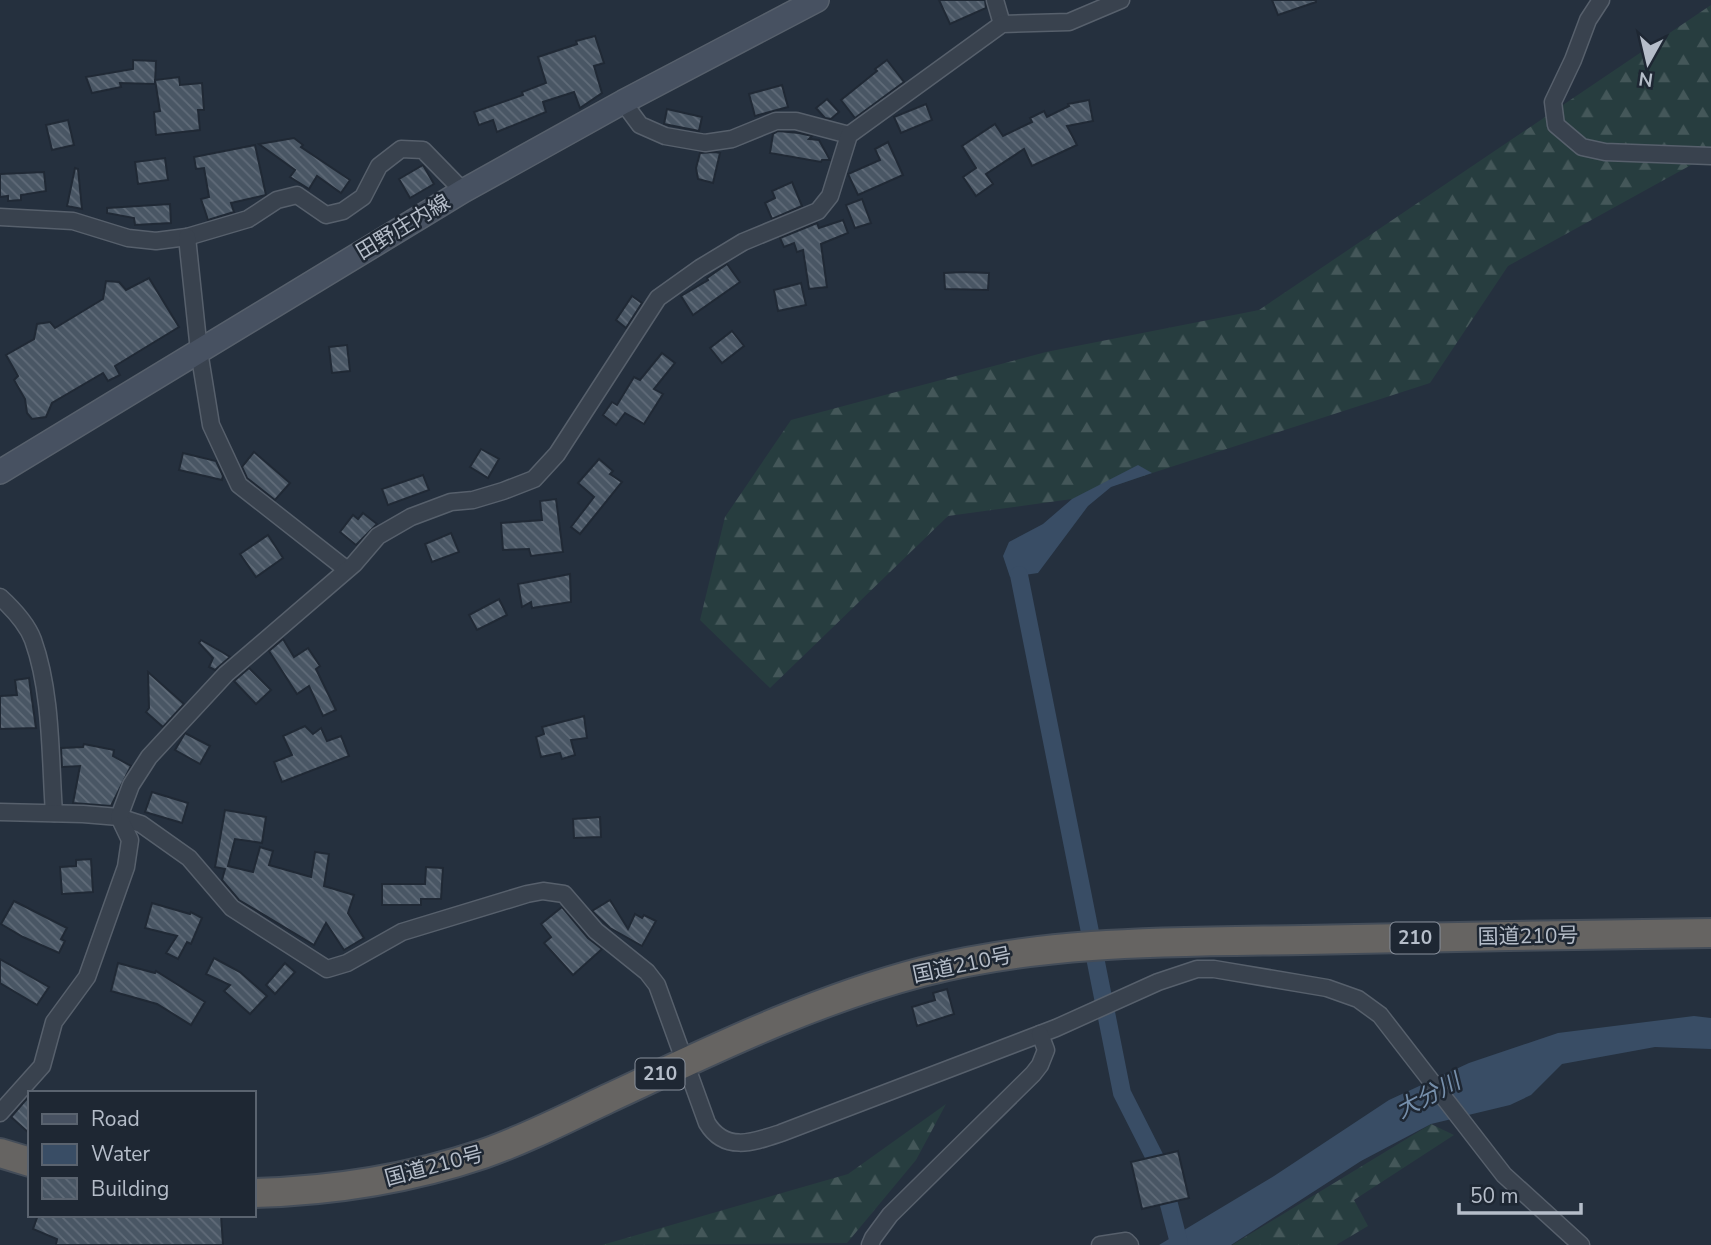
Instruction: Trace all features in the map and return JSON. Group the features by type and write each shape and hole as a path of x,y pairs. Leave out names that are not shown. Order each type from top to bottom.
{"highway":[{"name":"国道210号","path":"256,1193 354,1185 464,1159 511,1143 789,1016 871,986 980,959 1066,947 1118,944 1711,933"},
{"path":"0,1153 28,1161"}],"main road":[{"name":"田野庄内線","path":"0,472 463,191 623,102 817,0"}],"street":[{"path":"995,0 1002,24"},
{"path":"0,1113 42,1066 54,1023 87,978 125,867 131,840 119,817 131,785 149,757 226,674 354,564 378,536 411,517 451,502 473,500 534,480 557,454 658,298 743,242 818,211 830,196 849,135 1002,24 1069,22 1121,0"},
{"path":"1601,0 1588,20 1553,102 1556,125 1582,147 1605,152 1711,156"},
{"path":"623,102 640,125 665,136 705,143 732,139 776,121 796,121 849,135"},
{"path":"0,217 74,221 128,238 156,241 187,237 248,219 277,200 297,195 326,215 343,211 363,197 379,166 401,149 424,150 463,191"},
{"path":"187,237 211,425 239,485 346,569"},
{"path":"0,597 33,638 47,700 54,813"},
{"path":"0,811 119,817 141,824 189,858 232,908 327,968 347,963 402,932 527,894 543,891 564,894 596,932 647,972 657,985 712,1132 732,1143 747,1144 781,1133 1040,1034 1174,975 1197,969 1214,969 1314,985 1358,999 1380,1015 1509,1181 1581,1245"},
{"path":"870,1245 890,1215 1033,1074 1046,1050 1040,1034"},
{"path":"1100,1245 1128,1243"}],"green space":[{"path":"1711,5 1711,154 1508,266 1430,383 1072,499 948,516 770,688 700,620 725,517 791,420 1046,352 1259,310"},
{"path":"946,1104 916,1160 847,1243 602,1245 848,1174"},
{"path":"1431,1124 1454,1135 1354,1200 1368,1226 1336,1245 1232,1245"}],"water":[{"path":"1138,465 1152,473 1111,487 1088,506 1038,573 1010,577 1003,556 1009,542 1043,524 1072,499"},
{"name":"大分川","path":"1694,1016 1711,1018 1711,1049 1655,1047 1562,1064 1531,1095 1510,1105 1431,1124 1361,1161 1231,1245 1159,1245 1274,1176 1389,1100 1469,1063 1558,1033"}],"building":[{"path":"939,0 985,0 986,8 950,24"},
{"path":"1272,0 1316,0 1316,2 1278,15"},
{"path":"595,36 604,63 594,66 602,93 580,108 574,92 543,102 546,112 497,132 493,120 479,125 474,112 523,95 522,92 546,83 538,57"},
{"path":"133,60 156,61 155,84 120,83 121,87 92,93 86,77 133,69"},
{"path":"887,60 904,82 855,118 841,100"},
{"path":"179,77 180,85 202,83 204,110 198,110 200,130 156,135 154,112 160,111 155,80"},
{"path":"782,85 788,107 755,116 749,94"},
{"path":"827,99 839,112 831,119 825,118 816,108"},
{"path":"1089,100 1093,121 1067,126 1077,145 1032,166 1024,149 986,174 993,184 976,196 963,177 976,168 962,146 995,124 1003,136 1032,122 1030,118 1044,111 1047,117 1069,106 1068,104"},
{"path":"926,104 932,120 901,133 894,117"},
{"path":"667,109 702,117 699,131 664,124"},
{"path":"68,120 74,145 52,150 46,125"},
{"path":"778,131 812,136 809,139 819,140 830,160 821,162 770,153 773,134"},
{"path":"294,138 303,145 301,147 350,180 341,193 317,176 309,189 290,177 295,170 259,144"},
{"path":"888,142 903,175 858,195 848,174 880,160 875,149"},
{"path":"255,145 266,195 231,203 234,212 208,220 201,199 209,197 204,168 196,169 194,157"},
{"path":"700,153 720,153 713,183 698,179 696,168"},
{"path":"165,158 168,180 138,184 135,162"},
{"path":"423,165 434,184 410,198 399,179"},
{"path":"75,168 78,169 82,209 67,206"},
{"path":"44,172 46,191 21,195 21,200 8,201 8,196 0,197 0,174"},
{"path":"792,182 802,206 772,219 765,203 775,198 772,191"},
{"path":"862,199 871,223 855,228 846,205"},
{"path":"170,204 171,223 135,225 134,218 107,213 107,208"},
{"path":"843,220 848,233 821,244 827,287 809,289 803,250 797,252 794,243 784,247 780,238 817,223 819,228"},
{"path":"727,264 740,282 693,315 681,296 708,280 707,278"},
{"path":"944,273 989,273 988,290 945,289"},
{"path":"149,278 179,327 115,366 120,375 108,381 103,373 52,403 46,417 32,419 14,380 18,376 6,355 34,339 37,324 50,322 55,328 103,299 106,281 119,282 126,290"},
{"path":"801,283 806,305 778,311 774,290"},
{"path":"632,296 642,303 626,328 616,320"},
{"path":"732,331 744,346 722,363 710,348"},
{"path":"347,345 350,371 332,373 329,347"},
{"path":"662,353 675,363 654,389 663,394 644,424 625,413 616,425 603,415 612,402 617,405 634,377 640,380"},
{"path":"481,449 499,459 488,478 470,467"},
{"path":"254,452 290,483 275,500 247,478 242,467"},
{"path":"183,453 216,461 223,476 222,480 179,470"},
{"path":"599,459 613,471 610,474 622,482 580,534 571,527 594,497 578,483"},
{"path":"423,475 429,490 388,505 382,489"},
{"path":"556,499 563,552 531,556 529,549 503,550 501,523 542,520 540,501"},
{"path":"363,513 377,524 356,545 340,532 353,515 358,519"},
{"path":"451,533 459,552 432,562 425,544"},
{"path":"268,535 283,558 256,577 240,554"},
{"path":"570,574 571,602 532,608 531,602 522,607 518,584"},
{"path":"499,599 507,615 477,630 469,615"},
{"path":"283,639 294,657 308,648 320,666 316,669 336,710 323,716 309,686 297,694 269,651"},
{"path":"201,640 230,657 215,670 209,667 213,658 199,643"},
{"path":"249,668 271,690 256,704 234,681"},
{"path":"148,672 184,704 163,727 146,712 149,708"},
{"path":"29,678 36,728 0,729 0,696 17,695 15,680"},
{"path":"584,716 587,738 571,740 575,755 562,759 560,753 541,757 536,737 544,734 542,727"},
{"path":"305,726 313,734 321,728 327,741 341,736 349,756 282,782 274,762 292,755 283,736"},
{"path":"185,733 210,746 200,764 175,750"},
{"path":"84,744 114,750 113,756 131,766 111,806 73,803 80,766 62,767 61,748 83,747"},
{"path":"152,792 188,803 182,823 145,812"},
{"path":"225,810 266,817 262,843 235,839 228,866 253,872 260,847 273,851 269,865 311,877 315,852 329,854 324,886 354,895 348,913 364,938 344,950 326,923 314,945 239,900 222,880 225,869 215,867"},
{"path":"600,817 601,837 574,838 573,819"},
{"path":"91,859 93,892 62,894 60,867 76,866 76,860"},
{"path":"426,867 443,868 441,899 421,899 421,905 382,905 382,884 425,884"},
{"path":"610,900 628,929 635,914 656,921 642,946 610,928 592,911"},
{"path":"14,901 67,928 61,939 65,941 59,953 1,924"},
{"path":"152,903 190,914 191,912 202,918 191,944 187,942 178,959 166,953 177,936 145,928"},
{"path":"562,907 588,938 602,949 573,975 544,943 551,937 541,924"},
{"path":"214,958 240,972 267,996 250,1014 224,991 230,985 206,974"},
{"path":"0,959 49,987 37,1005 0,983"},
{"path":"118,963 155,973 156,971 205,1002 191,1025 157,1004 111,991"},
{"path":"285,963 295,972 275,994 266,985"},
{"path":"947,989 954,1014 917,1026 912,1007 935,1000 933,993"},
{"path":"28,1097 28,1132 11,1117"},
{"path":"1178,1151 1189,1198 1142,1209 1131,1162"},
{"path":"37,1217 221,1217 223,1245 56,1245 57,1239 33,1229"}],"waterway":[{"path":"1019,575 1122,1093 1159,1166 1179,1243"}]}
